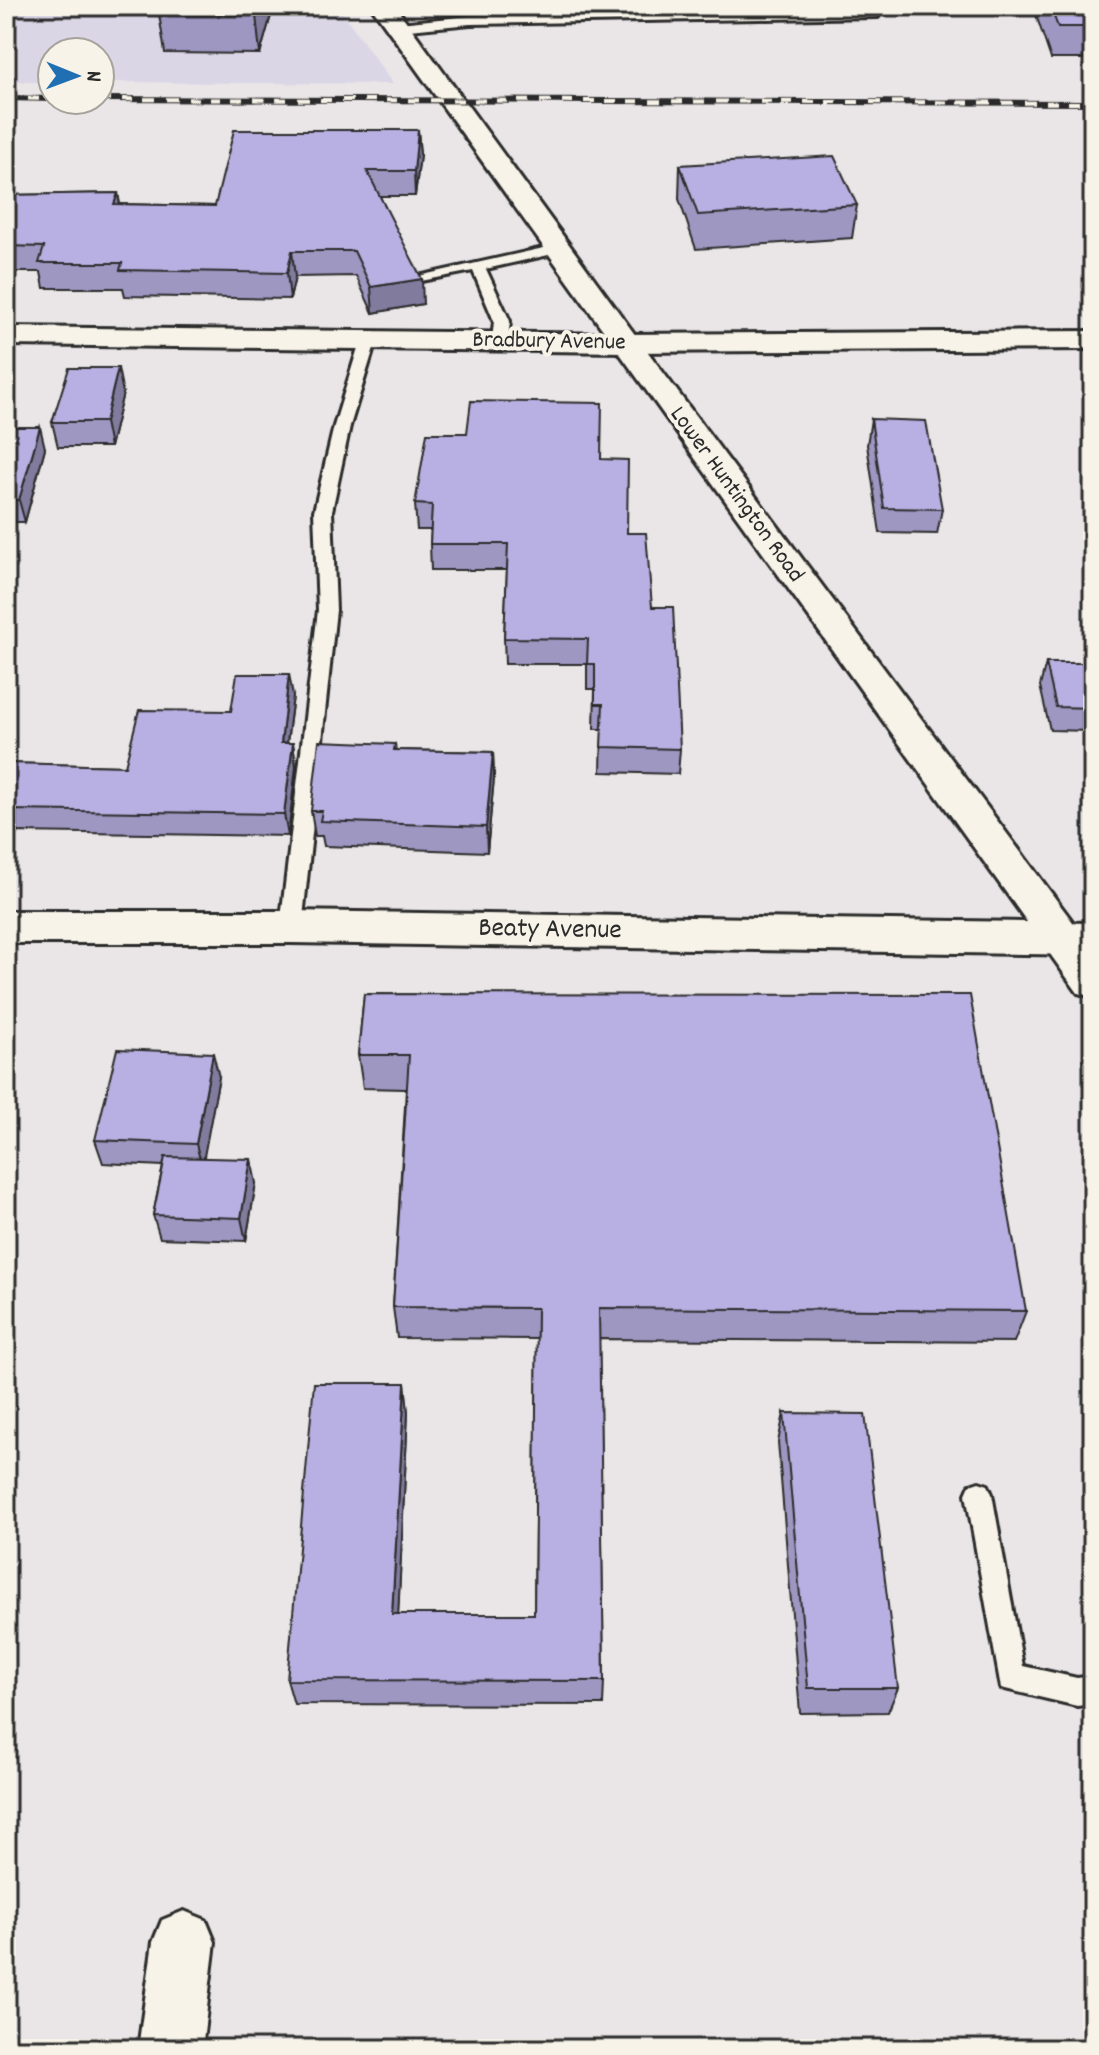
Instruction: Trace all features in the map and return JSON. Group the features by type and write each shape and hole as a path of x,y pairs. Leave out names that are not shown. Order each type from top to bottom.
{"street":[{"name":"Lower Huntington Road","path":"391,16 625,343 1078,939 1093,981"},
{"name":"Bradbury Avenue","path":"6,336 625,343 1093,340"},
{"name":"Beaty Avenue","path":"6,927 291,927 1078,939"},
{"path":"170,2049 184,1942"}],"lane":[{"path":"391,16 470,20 874,14"},
{"path":"421,277 557,249"},
{"path":"478,266 502,321 500,341"},
{"path":"291,927 327,610 323,511 342,426 369,338"},
{"path":"979,1494 1011,1678 1077,1692 1093,1690"}],"shaded area":[{"path":"6,6 338,6 393,84 116,82 116,36 36,36 36,82 6,82"}],"building":[{"path":"162,6 258,6 256,15 159,14"},
{"path":"1050,6 1093,6 1093,27 1058,27"},
{"path":"234,130 418,130 414,171 367,171 422,279 371,287 354,251 292,251 287,273 120,270 122,263 39,263 44,247 6,246 6,195 118,193 114,204 215,206"},
{"path":"834,156 857,205 698,215 680,165"},
{"path":"69,368 118,368 105,422 52,422"},
{"path":"471,401 602,403 601,459 628,460 627,533 646,533 652,607 673,607 680,749 601,747 603,704 595,704 595,664 587,664 588,639 504,638 508,544 430,544 432,505 415,504 427,433 467,433"},
{"path":"871,419 926,421 942,509 884,508"},
{"path":"6,427 40,427 19,500 6,500"},
{"path":"1046,663 1093,663 1093,708 1056,707"},
{"path":"237,674 289,674 281,743 293,743 284,814 10,810 6,821 6,763 125,766 139,710 231,711"},
{"path":"319,741 395,744 394,750 493,752 486,827 320,821 322,811 311,811"},
{"path":"364,994 970,995 1026,1311 599,1308 604,1681 287,1680 314,1383 405,1383 392,1614 534,1614 537,1308 393,1307 409,1055 358,1055"},
{"path":"117,1049 213,1053 196,1144 95,1140"},
{"path":"165,1157 251,1159 241,1218 153,1215"},
{"path":"784,1413 865,1414 898,1688 808,1688"}],"railway":[{"path":"6,98 36,99"},
{"path":"116,99 1093,103"}]}
